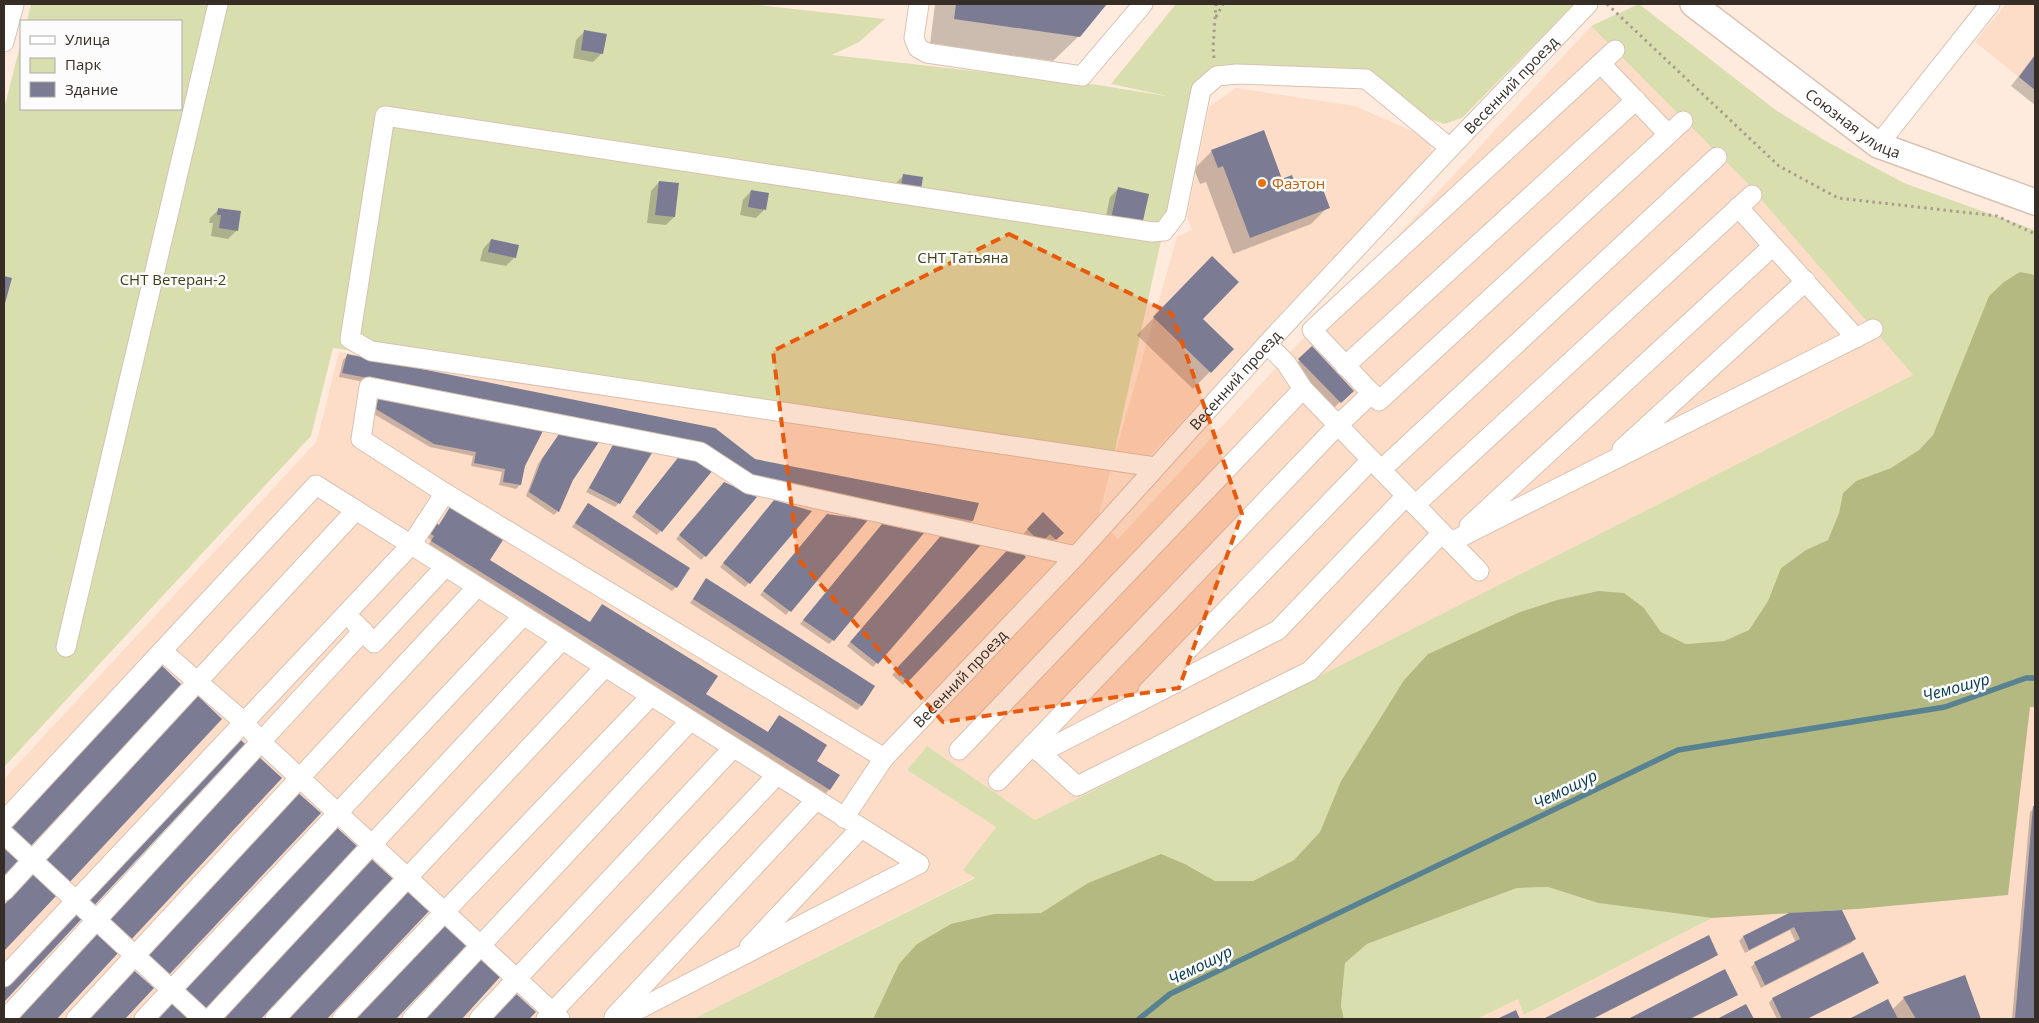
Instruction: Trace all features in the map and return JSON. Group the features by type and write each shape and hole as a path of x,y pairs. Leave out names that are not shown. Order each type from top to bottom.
{"main road":[{"name":"Союзная улица","path":"1693,4 1878,145 2035,202"}],"street":[{"path":"4,42 14,4"},
{"path":"66,646 218,4"},
{"path":"919,4 914,38 918,48 927,53 1082,76 1143,4"},
{"name":"Весенний проезд","path":"844,818 884,758 1076,556 1267,344 1450,148 1588,4"},
{"path":"1878,145 1990,4"},
{"path":"1615,50 1312,330 1345,366 1379,401 1683,120"},
{"path":"1601,64 1668,134"},
{"path":"1156,468 371,351 350,339 385,116 1152,232 1164,231 1176,215 1202,90 1217,76 1237,74 1366,79 1450,148"},
{"path":"1345,366 1636,100"},
{"path":"1137,703 1376,465 1718,157"},
{"path":"1036,749 1137,703 1278,630 1411,501 1745,201 1773,246 1806,282 1865,333 1605,464 1447,538"},
{"path":"1036,749 1077,786 1310,671 1447,538 1773,246"},
{"path":"1605,464 1806,282"},
{"path":"1267,344 1286,363 1303,389 1479,571"},
{"path":"884,758 445,493 361,439 369,387 700,452 750,484 1076,556"},
{"path":"959,750 1303,389"},
{"path":"998,781 1036,749 1338,425 1372,393"},
{"path":"4,821 316,485 919,864 620,1019"},
{"path":"4,976 412,544 445,493"},
{"path":"4,892 356,510"},
{"path":"347,613 374,643 445,567"},
{"path":"76,1019 477,587"},
{"path":"144,1019 524,616"},
{"path":"5,1019 363,631"},
{"path":"210,1019 373,846 562,640"},
{"path":"162,651 196,683 244,722 261,742 516,978 553,1017 777,775"},
{"path":"275,1019 605,667"},
{"path":"342,1019 651,696"},
{"path":"412,1019 690,720"},
{"path":"479,1019 733,748"},
{"path":"612,1019 816,800"},
{"path":"739,957 861,828"},
{"path":"4,834 74,902 203,1019"}],"path":[{"path":"1216,4 1213,48 1217,76"},
{"path":"1215,17 1224,4"},
{"path":"1607,4 1780,166 1838,198 1997,216 2035,234"}],"highlighted area":[{"path":"1009,234 1172,314 1242,514 1179,688 943,722 798,559 773,351"}],"shaded area":[{"path":"2006,4 2035,4 2035,90 1975,42"},
{"path":"1591,26 1746,182 1913,375 1035,820 927,746 907,770 996,827 964,870 975,877 693,1019 4,1019 4,779 317,441 339,352 1111,468 1098,518 1118,539"},
{"path":"1236,88 1355,106 1428,138 1433,154 1135,472 1111,468 1177,237 1192,230 1187,216 1209,107"},
{"path":"2030,707 2035,707 2035,1019 1477,1019 1518,999 1525,1015 1712,918 1857,909"}],"green space":[{"path":"31,4 749,4 885,19 859,42 832,55 1098,85 1172,97 1111,84 1176,4 1574,4 1462,118 1444,124 1422,116 1375,79 1241,70 1192,100 1111,468 333,348 311,436 4,767 4,109 20,46 20,110 182,110 182,20 27,20"},
{"path":"1639,4 1777,111 1824,140 1904,183 2035,230 2035,275 1989,296 1933,435 1919,450 1891,469 1856,481 1843,493 1839,513 1828,540 1806,550 1781,568 1768,601 1749,630 1724,641 1686,644 1661,632 1644,608 1598,591 1557,600 1520,612 1428,654 1404,680 1341,781 1320,833 1294,860 1253,881 1215,881 1188,865 1088,883 1041,913 994,914 899,964 873,1019 693,1019 975,878 963,870 996,827 907,770 927,746 1035,820 1913,375 1746,182 1591,26"},
{"path":"2020,272 2035,275 2035,707 2030,707 2008,895 1857,909 1712,918 1598,903 1548,887 1517,888 1367,944 1345,963 1341,1006 1344,1019 873,1019 899,964 917,944 951,924 994,914 1041,913 1088,883 1161,854 1187,865 1215,881 1253,881 1294,860 1320,832 1341,781 1404,680 1428,654 1520,612 1557,600 1598,591 1624,593 1644,608 1661,632 1686,644 1724,641 1749,630 1768,601 1781,568 1806,550 1828,540 1839,513 1843,493 1856,481 1891,468 1919,450 1933,435 1989,296 2004,282"},
{"path":"1548,887 1598,903 1712,918 1524,1015 1518,999 1477,1019 1344,1019 1341,1006 1345,963 1367,944 1517,888"}],"building":[{"path":"956,4 1107,4 1080,37 954,19"},
{"path":"584,30 607,34 603,54 581,50"},
{"path":"2035,55 2035,90 2019,77"},
{"name":"Фаэтон","path":"1264,130 1282,179 1292,175 1296,187 1319,179 1330,208 1250,238 1223,166 1218,168 1211,150"},
{"path":"903,174 923,177 920,197 900,194"},
{"path":"659,181 679,183 675,217 655,215"},
{"path":"1118,187 1149,194 1142,225 1111,218"},
{"path":"751,190 769,193 766,210 748,207"},
{"path":"218,208 241,211 238,231 219,228 221,215 217,215"},
{"path":"491,239 519,245 516,258 488,252"},
{"path":"1212,256 1239,282 1203,319 1234,349 1211,373 1153,317"},
{"path":"4,276 12,278 4,307"},
{"path":"1312,346 1354,391 1341,403 1298,359"},
{"path":"347,354 715,428 755,459 979,503 973,521 750,477 709,445 342,373"},
{"path":"379,395 543,431 525,466 521,485 503,482 505,469 474,463 476,452 434,444 376,409"},
{"path":"559,434 599,442 573,480 559,512 529,492 542,459"},
{"path":"614,443 652,453 620,504 589,488"},
{"path":"681,454 700,458 713,470 662,532 635,512"},
{"path":"724,482 757,497 706,557 679,535"},
{"path":"774,500 812,511 750,584 723,563"},
{"path":"588,503 690,568 677,588 575,523"},
{"path":"450,507 503,540 490,560 590,622 602,604 718,676 706,694 768,732 779,715 827,745 817,761 840,775 830,790 431,541 434,536 425,530 431,520 439,525"},
{"path":"1043,512 1064,533 1056,540 1050,534 1041,543 1027,529"},
{"path":"827,514 868,520 791,612 763,591"},
{"path":"882,524 924,533 834,641 803,620"},
{"path":"945,531 985,540 878,664 850,642"},
{"path":"1013,544 1026,557 908,682 895,670"},
{"path":"706,578 875,686 862,706 693,599"},
{"path":"158,662 182,685 28,849 4,827"},
{"path":"198,696 222,719 68,884 44,861"},
{"path":"235,734 245,744 4,1002 4,983"},
{"path":"258,756 282,778 128,943 104,920"},
{"path":"296,791 321,813 166,978 142,955"},
{"path":"2033,806 2035,806 2034,1019 2015,1019"},
{"path":"334,825 358,847 204,1012 179,989"},
{"path":"4,848 20,863 4,881"},
{"path":"368,856 393,879 261,1019 215,1019"},
{"path":"34,873 57,895 4,951 4,905"},
{"path":"404,888 429,911 327,1019 281,1019"},
{"path":"1842,910 1856,939 1765,985 1754,962 1800,939 1794,927 1749,950 1743,936 1789,913"},
{"path":"443,922 467,945 396,1019 350,1019"},
{"path":"95,932 118,953 57,1019 13,1019"},
{"path":"1709,935 1718,955 1592,1019 1543,1019"},
{"path":"1863,952 1879,983 1807,1019 1782,1019 1772,998"},
{"path":"478,957 500,977 462,1019 419,1019"},
{"path":"130,967 154,988 125,1019 81,1019"},
{"path":"1725,969 1738,995 1689,1019 1628,1019"},
{"path":"1965,975 1981,1019 1916,1019 1903,997"},
{"path":"511,989 536,1012 529,1019 484,1019"},
{"path":"1888,999 1898,1019 1849,1019"},
{"path":"171,1000 191,1019 152,1019"},
{"path":"1746,1004 1754,1019 1717,1019"},
{"path":"1516,1010 1520,1019 1497,1019"}],"waterway":[{"name":"Чемошур","path":"1139,1019 1170,994 1678,750 1945,707 2026,678 2035,678"}],"place":[{"name":"Фаэтон","path":"1262,183"}],"park label":[{"name":"СНТ Татьяна","path":"963,257"},
{"name":"СНТ Ветеран-2","path":"173,279"}]}
